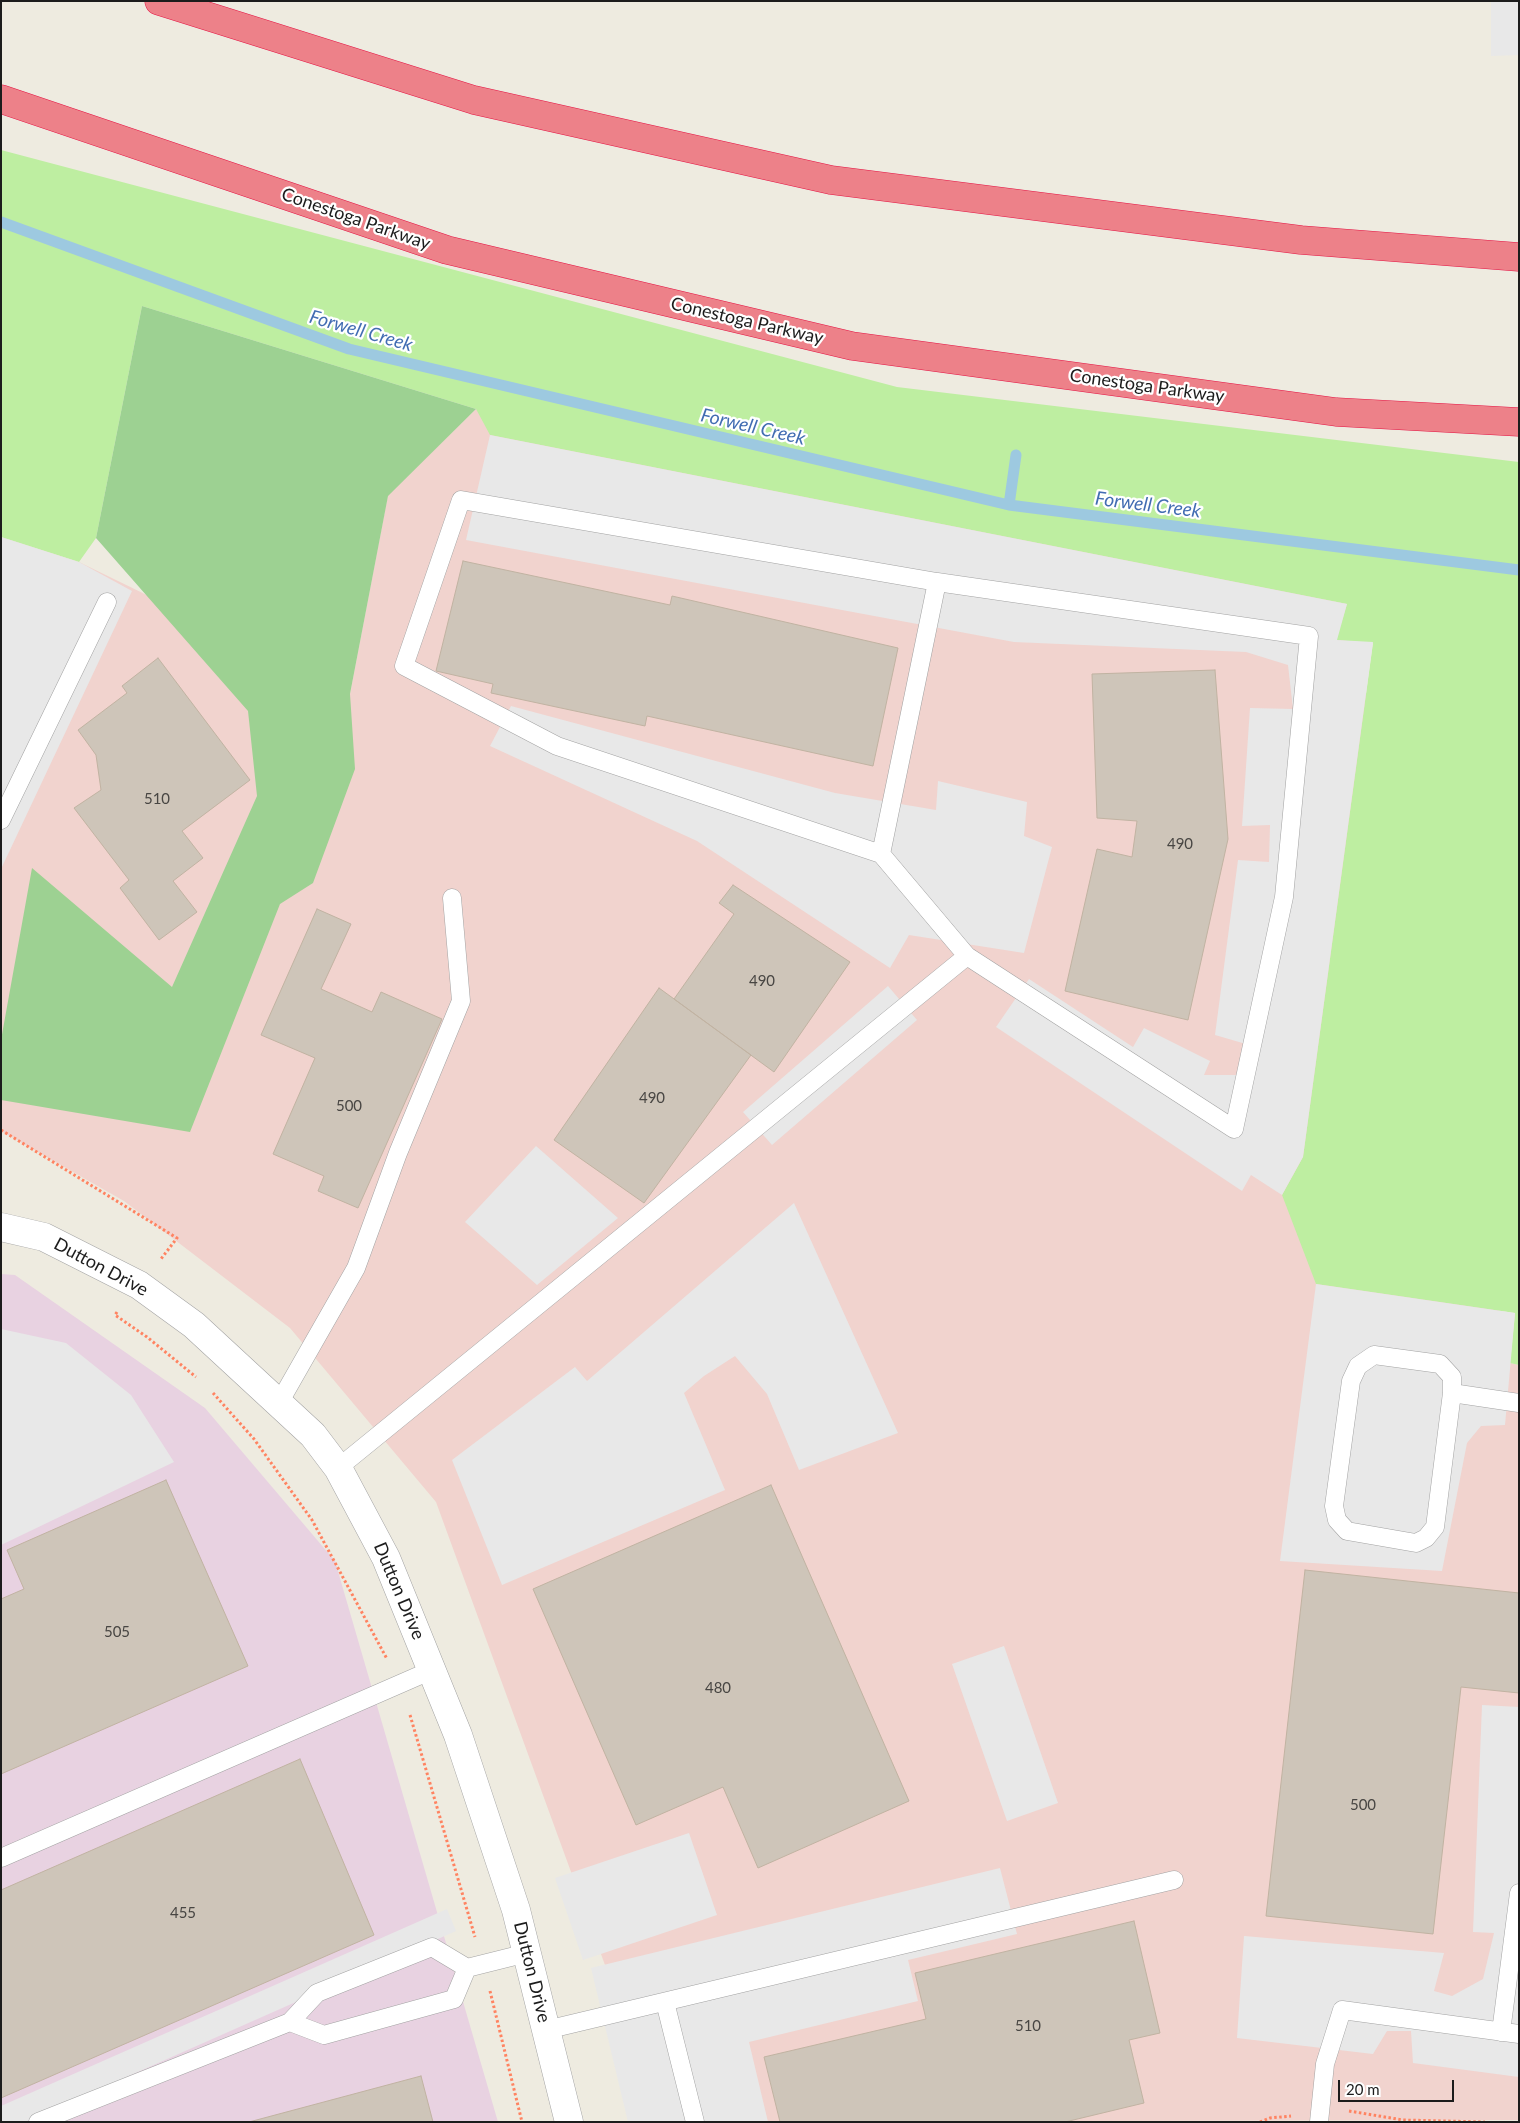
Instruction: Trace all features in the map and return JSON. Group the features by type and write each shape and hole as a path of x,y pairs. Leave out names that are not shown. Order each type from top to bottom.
{"highway":[{"path":"159,1 474,100 830,180 1301,240 1519,257"},
{"name":"Conestoga Parkway","path":"1,99 447,250 852,346 1336,412 1519,422"}],"street":[{"name":"Dutton Drive","path":"1,1227 44,1237 139,1285 194,1325 313,1435 338,1468 386,1558 458,1735 516,1910 569,2122"}],"lane":[{"path":"461,500 936,582 1309,636 1284,897 1234,1129 967,956 881,854 557,746 404,666 461,500"},
{"path":"881,854 936,582"},
{"path":"1,820 107,602"},
{"path":"278,1403 356,1268 398,1153 461,1001 452,898"},
{"path":"338,1468 967,956"},
{"path":"1374,1355 1440,1364 1452,1377 1452,1393 1435,1527 1426,1538 1416,1543 1347,1531 1338,1520 1334,1506 1351,1381 1358,1366 1374,1355"},
{"path":"1452,1393 1519,1404"},
{"path":"1,1858 432,1670"},
{"path":"546,2030 1174,1880"},
{"path":"1501,2032 1519,1894"},
{"path":"38,2122 290,2022 316,1993 432,1947 467,1968 527,1953"},
{"path":"290,2022 324,2035 454,1999 467,1968"},
{"path":"665,2002 695,2122"},
{"path":"1319,2122 1325,2064 1342,2010 1519,2034"}],"path":[{"path":"1,1130 177,1238 160,1261"},
{"path":"1352,2111 1404,2121 1485,2122"},
{"path":"1260,2122 1270,2118"}],"shaded area":[{"path":"1491,1 1519,1 1519,55 1491,56"},
{"path":"476,409 1347,604 1510,1363 1519,1365 1519,2120 644,2122 632,2039 436,1502 290,1328 124,1201 1,1131 1,537 79,562 350,694 388,495"},
{"path":"490,435 1347,604 1337,640 1373,642 1303,1157 1282,1195 1251,1175 1242,1191 996,1027 1029,979 1133,1047 1144,1028 1210,1061 1204,1075 1238,1075 1246,1044 1215,1035 1238,860 1269,862 1270,825 1242,826 1250,708 1293,709 1288,665 1246,652 1014,642 466,540"},
{"path":"1,537 79,562 132,591 1,869"},
{"path":"511,706 835,793 936,810 938,781 1027,802 1024,836 1052,847 1024,953 909,935 890,968 697,841 490,746"},
{"path":"888,986 917,1020 772,1145 743,1112"},
{"path":"536,1146 618,1218 537,1285 465,1222"},
{"path":"794,1203 898,1433 799,1470 767,1394 735,1356 704,1376 684,1393 725,1490 502,1585 452,1460 575,1367 587,1381"},
{"path":"1,1274 15,1275 205,1408 335,1561 498,2122 1,2122"},
{"path":"1316,1284 1515,1313 1505,1425 1481,1426 1467,1443 1442,1571 1280,1561"},
{"path":"1,1329 66,1343 131,1395 174,1462 1,1545"},
{"path":"1004,1646 1058,1803 1007,1821 952,1664"},
{"path":"1482,1705 1519,1707 1519,2077 1413,2063 1411,2031 1387,2031 1373,2054 1237,2038 1244,1936 1444,1953 1434,1991 1452,1996 1483,1979 1494,1933 1473,1932"},
{"path":"689,1833 717,1915 583,1960 555,1878"},
{"path":"1000,1868 1017,1934 908,1960 918,2001 749,2042 768,2122 628,2122 591,1968"},
{"path":"447,1909 456,1931 25,2122 1,2122 1,2106"}],"green space":[{"path":"1,150 897,387 1519,462 1519,1365 1510,1363 1515,1313 1316,1284 1282,1195 1303,1157 1373,643 1336,640 1347,604 490,435 476,409 142,306 96,538 79,562 1,537"},
{"path":"142,306 476,409 388,496 350,694 355,769 313,883 280,904 190,1132 1,1100 1,1040 32,868 172,987 257,796 248,711 96,538"}],"building":[{"path":"463,561 670,605 672,596 898,648 873,766 647,716 645,726 491,693 493,684 436,671"},
{"path":"158,658 250,780 182,831 203,858 173,881 197,912 159,940 120,888 129,880 74,808 101,790 96,755 78,730 127,693 122,686"},
{"path":"1215,670 1228,839 1188,1020 1065,991 1097,849 1132,857 1137,821 1097,818 1092,674"},
{"path":"733,885 850,962 774,1072 674,999 734,914 719,903"},
{"path":"317,909 351,924 321,989 372,1012 381,992 442,1019 358,1208 318,1191 324,1176 273,1154 315,1058 261,1035"},
{"path":"659,988 751,1055 644,1203 554,1140"},
{"path":"166,1480 248,1666 1,1774 1,1599 24,1589 7,1550"},
{"path":"771,1485 909,1801 758,1868 723,1787 636,1825 533,1589"},
{"path":"1305,1570 1519,1593 1519,1693 1461,1687 1433,1934 1266,1916"},
{"path":"300,1759 374,1935 1,2098 1,1890"},
{"path":"1134,1921 1160,2033 1129,2040 1144,2103 1065,2122 780,2122 764,2057 926,2019 915,1973"},
{"path":"421,2076 433,2122 249,2122"}],"waterway":[{"name":"Forwell Creek","path":"1,222 349,349 1009,505 1519,570"},
{"path":"1009,505 1016,455"}]}
